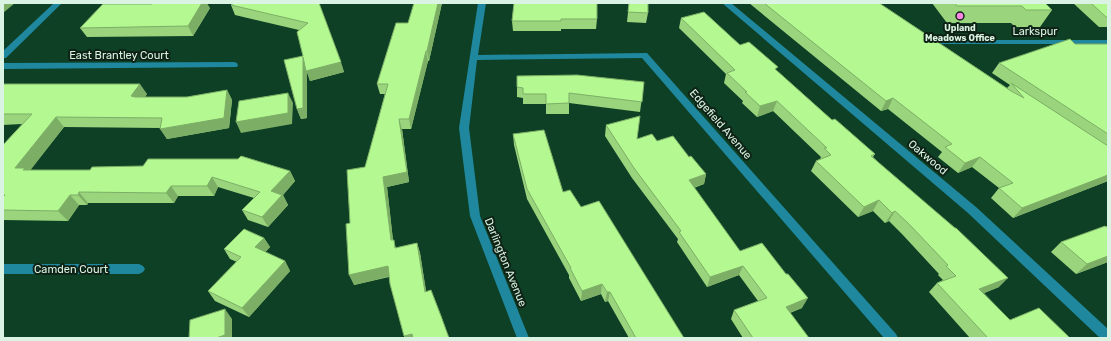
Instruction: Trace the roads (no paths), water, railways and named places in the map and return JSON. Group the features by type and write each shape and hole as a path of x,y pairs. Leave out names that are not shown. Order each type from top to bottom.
{"street":[{"path":"3,56 58,3"},
{"name":"Darlington Avenue","path":"482,3 464,128 475,216 523,338"},
{"name":"Oakwood","path":"726,3 972,210 1108,337"},
{"name":"Larkspur","path":"950,51 934,40 1108,42"},
{"name":"Edgefield Avenue","path":"473,58 644,55 892,338"},
{"name":"East Brantley Court","path":"3,66 234,65"},
{"name":"Camden Court","path":"3,269 139,269"}],"place":[{"name":"Upland Meadows Office","path":"960,16"}]}
